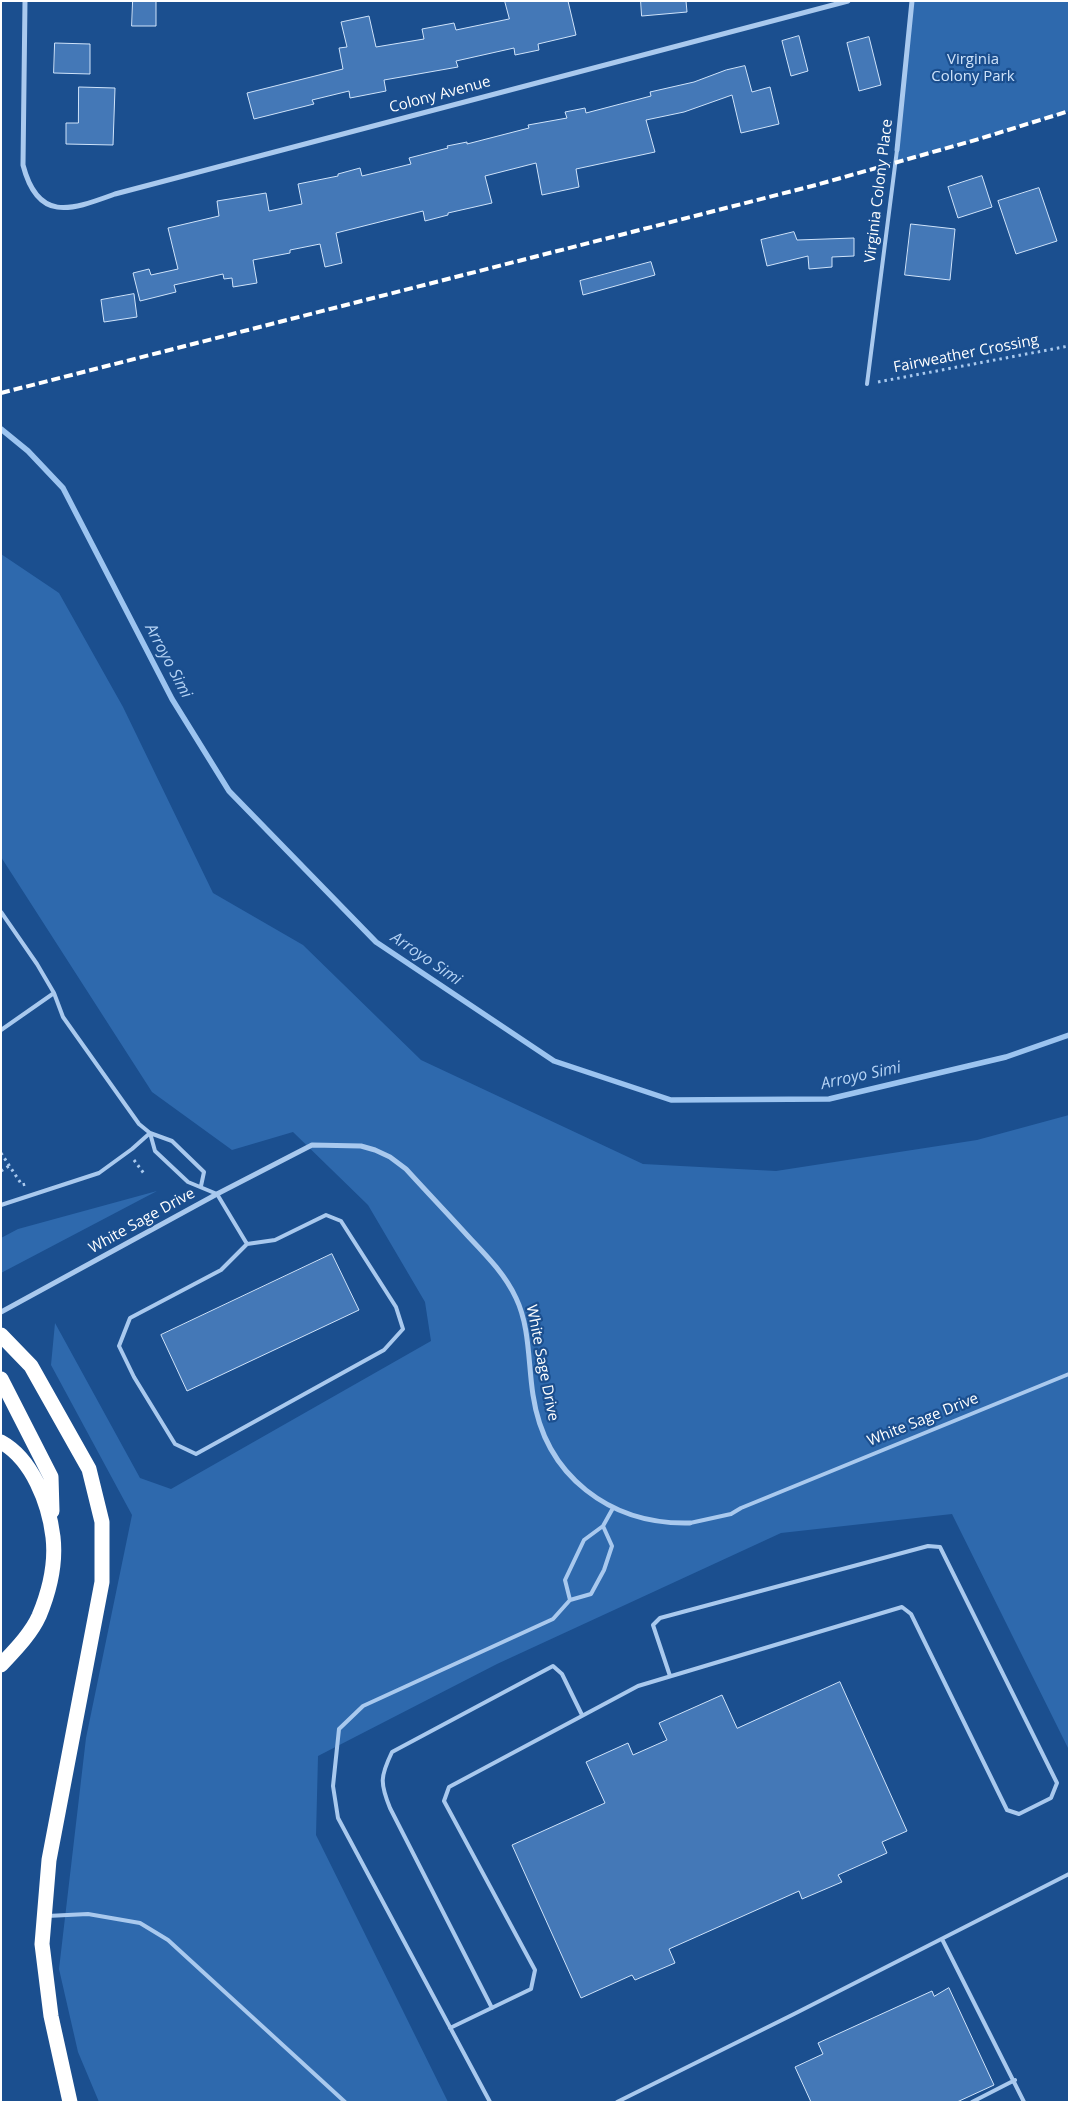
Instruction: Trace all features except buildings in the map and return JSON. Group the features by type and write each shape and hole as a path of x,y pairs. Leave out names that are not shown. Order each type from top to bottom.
{"highway":[{"path":"1,1335 31,1366 90,1469 102,1522 102,1582 49,1860 42,1944 51,2016 70,2102"},
{"path":"1,1379 51,1477 53,1538 51,1579 38,1618 1,1665"},
{"path":"1,1442 13,1448 31,1473 45,1503 53,1538"}],"street":[{"name":"Colony Avenue","path":"25,1 23,165 28,183 41,199 55,207 69,209 115,194 848,1"},
{"name":"Virginia Colony Place","path":"897,150 912,1"},
{"name":"White Sage Drive","path":"1,1312 217,1194 312,1145 361,1146 375,1150 406,1168 509,1284 521,1311 526,1332 533,1396 538,1419 546,1441 571,1477 598,1500 613,1508 642,1519 690,1523"}],"lane":[{"name":"Virginia Colony Place","path":"867,384 897,150"},
{"path":"1,912 37,964 54,993 63,1017 139,1124 150,1133 172,1141 204,1172 201,1186"},
{"path":"1,1030 54,993"},
{"path":"1,1206 99,1173 150,1133"},
{"path":"150,1133 155,1151 188,1182 217,1194 247,1244"},
{"path":"326,1215 341,1221 396,1307 403,1329 384,1350 196,1454 175,1444 134,1377 119,1346 130,1318 221,1270 247,1244 275,1240 326,1215"},
{"name":"White Sage Drive","path":"690,1523 731,1514 741,1508 1069,1374"},
{"path":"570,1600 565,1580 584,1540 604,1526 613,1508"},
{"path":"490,2102 338,1818 332,1786 339,1729 363,1706 553,1619 570,1600 591,1594 604,1570 612,1546 604,1526"},
{"path":"450,2028 531,1989 535,1970 444,1801 449,1786 638,1686 902,1607 911,1614 1007,1810 1018,1814 1051,1798 1057,1783 940,1547 928,1546 660,1618 652,1625 670,1676"},
{"path":"492,2008 390,1808 381,1787 384,1769 392,1752 553,1666 562,1674 582,1715"},
{"path":"617,2102 1069,1874"},
{"path":"44,1916 88,1914 140,1923 168,1940 345,2102"},
{"path":"942,1939 1024,2102"},
{"path":"972,2102 1014,2080"}],"path":[{"name":"Fairweather Crossing","path":"867,384 1069,346"},
{"path":"128,1152 144,1176"},
{"path":"1,1153 22,1185 30,1182"},
{"path":"1,1171 10,1166"}],"green space":[{"name":"Virginia Colony Park","path":"912,1 1069,1 1069,111 895,163"},
{"path":"1,554 59,593 123,707 213,893 303,945 421,1060 643,1164 776,1171 977,1140 1069,1115 1069,1750 952,1514 781,1533 497,1664 318,1756 316,1835 448,2102 99,2102 78,2052 59,1969 86,1738 132,1515 51,1365 55,1323 140,1478 171,1489 431,1341 425,1302 368,1205 293,1132 232,1150 152,1092 1,857"},
{"path":"157,1191 1,1273 1,1238 18,1229"}],"waterway":[{"name":"Arroyo Simi","path":"1,429 28,451 63,488 172,699 229,791 376,942 554,1061 671,1100 829,1099 1006,1057 1069,1035"}],"railway":[{"path":"1,393 816,185 979,139 1069,111"}]}
